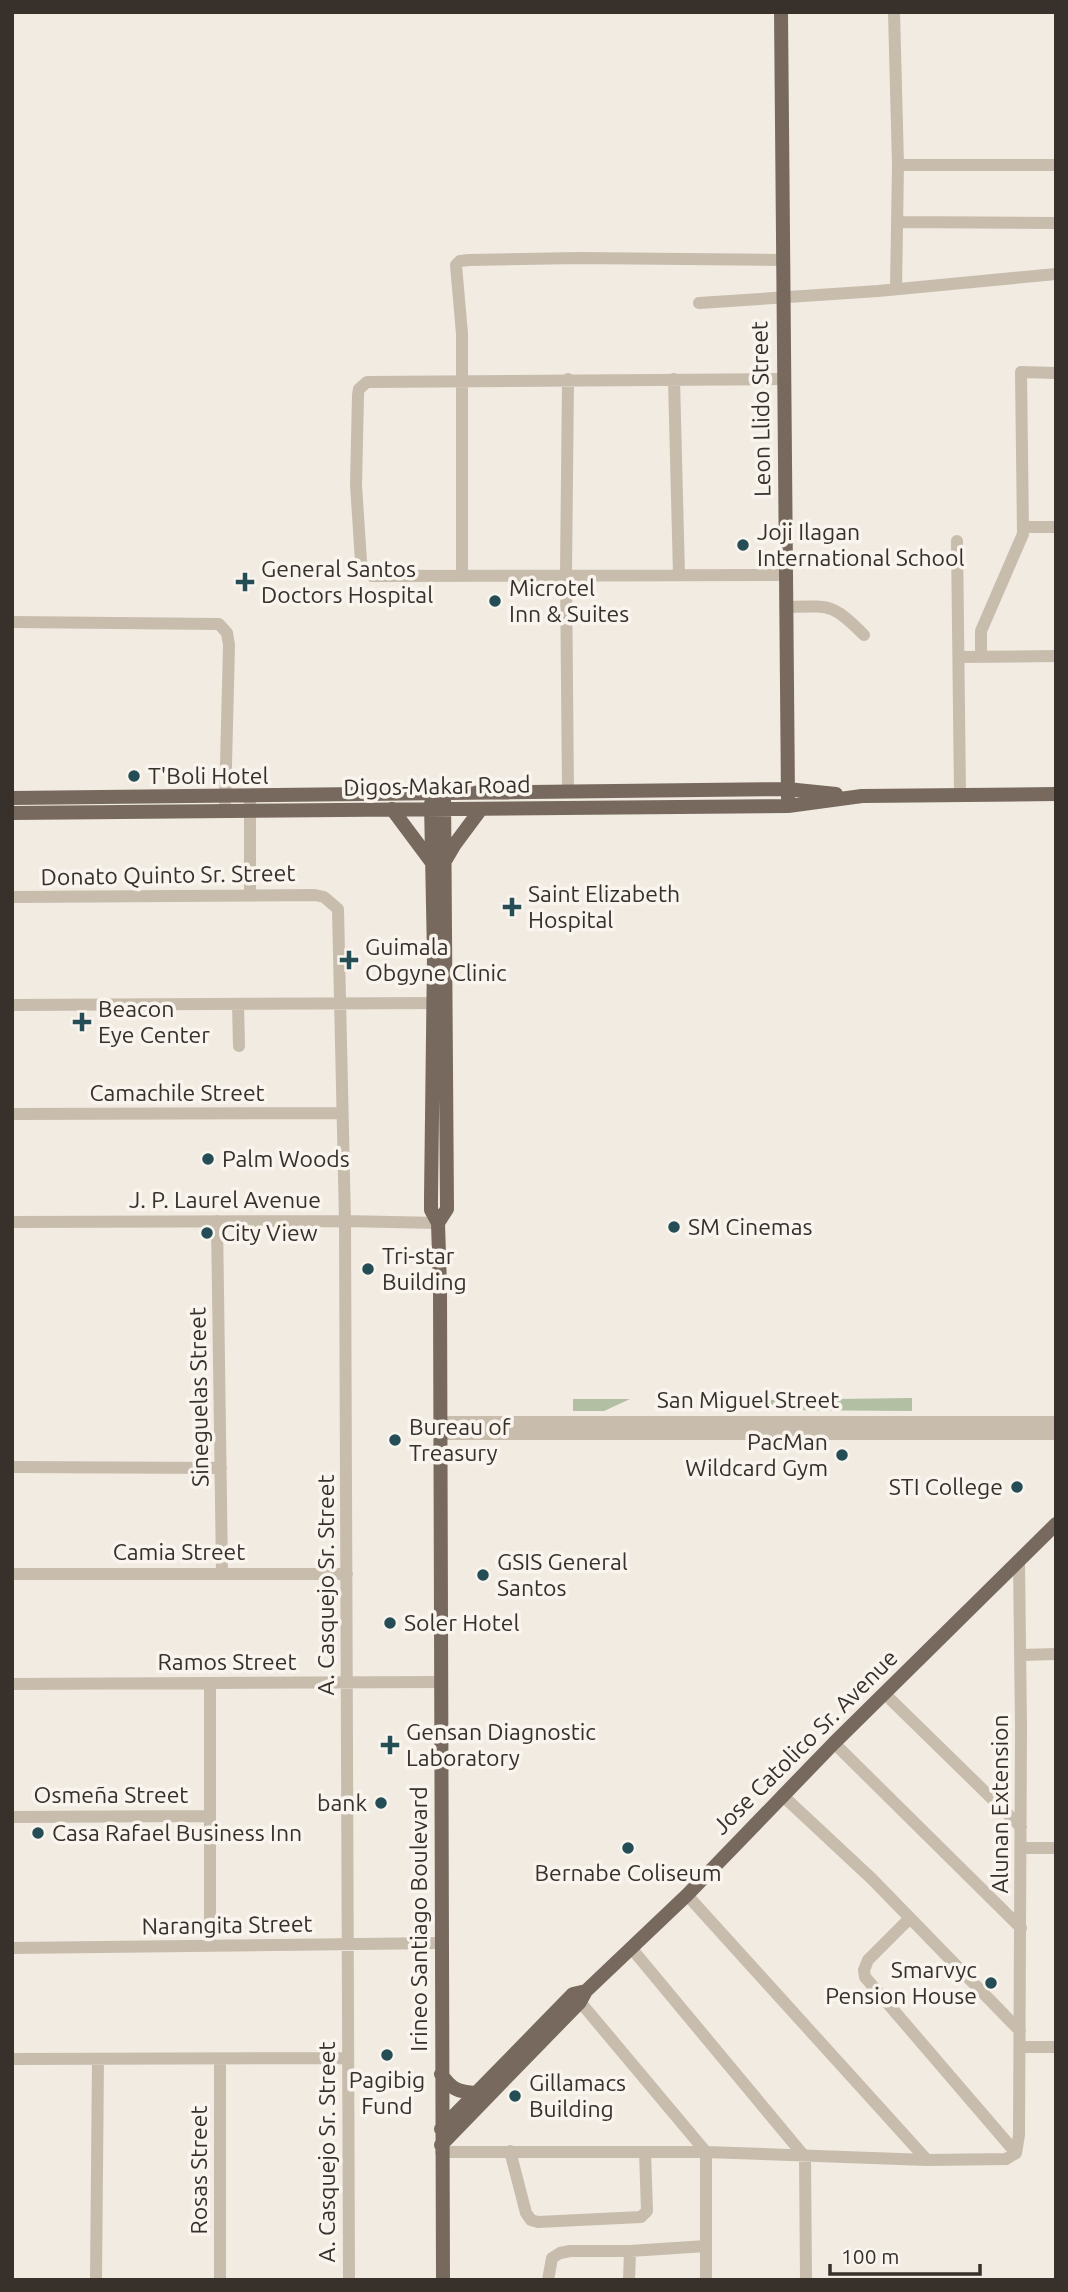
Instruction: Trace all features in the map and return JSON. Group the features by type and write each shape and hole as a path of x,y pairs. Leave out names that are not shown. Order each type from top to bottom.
{"main road":[{"name":"Leon Llido Street","path":"780,12 788,806"},
{"name":"Digos-Makar Road","path":"250,803 437,793 787,789 862,796 1056,794"},
{"name":"Irineo Santiago Boulevard","path":"437,793 439,1003 447,1209 438,1223 443,2280"},
{"name":"Digos-Makar Road","path":"12,799 481,809 788,806 862,796"},
{"name":"Digos-Makar Road","path":"12,813 225,803"},
{"path":"392,809 439,863 481,809"},
{"name":"Jose Catolico Sr. Avenue","path":"441,2129 687,1895 782,1795 1056,1524"},
{"name":"Jose Catolico Sr. Avenue","path":"441,2148 580,1996"},
{"path":"441,2074 450,2088 476,2093"}],"street":[{"path":"894,12 898,165 897,289"},
{"path":"898,165 1056,165"},
{"path":"898,222 1056,223"},
{"path":"462,575 462,334 456,274 456,265 460,261 579,258 782,260"},
{"path":"699,303 1056,274"},
{"path":"981,657 981,631 1018,547 1023,527 1021,372 1056,373"},
{"path":"568,379 568,792"},
{"path":"674,379 679,575"},
{"path":"783,379 377,380 362,385 358,395 356,485 360,561 366,573 372,576 787,575"},
{"path":"1023,527 1056,527"},
{"path":"957,541 960,795"},
{"path":"786,607 826,607 841,612 864,635"},
{"path":"12,622 219,624 227,633 229,645 225,803"},
{"path":"958,632 981,631"},
{"path":"959,657 1056,656"},
{"path":"250,803 250,894"},
{"name":"Donato Quinto Sr. Street","path":"12,897 250,894 324,897"},
{"name":"A. Casquejo Sr. Street","path":"324,897 338,909 340,915 345,1221 349,2280"},
{"path":"12,1005 439,1003"},
{"path":"237,1005 239,1046"},
{"name":"Camachile Street","path":"12,1114 342,1113"},
{"name":"Sineguelas Street","path":"218,1221 222,1572"},
{"name":"J. P. Laurel Avenue","path":"12,1222 438,1223"},
{"name":"San Miguel Street","path":"440,1428 1056,1422"},
{"name":"San Miguel Street","path":"440,1428 1056,1434"},
{"path":"12,1467 221,1468"},
{"name":"Alunan Extension","path":"1016,2153 1019,2134 1021,1928 1019,1562"},
{"name":"Camia Street","path":"12,1574 347,1574"},
{"path":"1021,1655 1056,1654"},
{"name":"Ramos Street","path":"12,1684 441,1682"},
{"path":"210,1684 210,1946"},
{"path":"885,1694 1021,1827"},
{"path":"834,1743 1021,1928"},
{"path":"782,1795 910,1918 1020,2031"},
{"name":"Osmeña Street","path":"12,1817 210,1816"},
{"path":"1021,1848 1056,1848"},
{"path":"687,1895 927,2160"},
{"path":"441,2148 706,2152 927,2160 1006,2159 1016,2153 865,1977 864,1970 868,1960 910,1918"},
{"name":"Narangita Street","path":"12,1948 443,1943"},
{"path":"632,1949 805,2157 806,2280"},
{"path":"580,1996 706,2152 706,2280"},
{"path":"1020,2047 1056,2047"},
{"path":"12,2059 348,2059"},
{"path":"96,2280 98,2059"},
{"name":"Rosas Street","path":"220,2059 220,2280"},
{"path":"510,2151 526,2213 531,2220 538,2222 641,2217 647,2211 645,2152"},
{"path":"548,2280 552,2258 570,2250 630,2251 706,2246"},
{"path":"629,2280 630,2251"}],"green space":[{"path":"912,1398 912,1411 777,1410 752,1400"},
{"path":"573,1399 630,1399 604,1411 573,1411"}],"place":[{"name":"Joji Ilagan International School","path":"743,545"},
{"name":"General Santos Doctors Hospital","path":"245,582"},
{"name":"Microtel Inn & Suites","path":"495,601"},
{"name":"T'Boli Hotel","path":"134,776"},
{"name":"Saint Elizabeth Hospital","path":"512,907"},
{"name":"Guimala Obgyne Clinic","path":"349,960"},
{"name":"Beacon Eye Center","path":"82,1022"},
{"name":"Palm Woods","path":"208,1159"},
{"name":"SM Cinemas","path":"674,1227"},
{"name":"City View","path":"207,1233"},
{"name":"Tri-star Building","path":"368,1269"},
{"name":"Bureau of Treasury","path":"395,1440"},
{"name":"PacMan Wildcard Gym","path":"842,1455"},
{"name":"STI College","path":"1017,1487"},
{"name":"GSIS General Santos","path":"483,1575"},
{"name":"Soler Hotel","path":"390,1623"},
{"name":"Gensan Diagnostic Laboratory","path":"390,1745"},
{"name":"bank","path":"381,1803"},
{"name":"Casa Rafael Business Inn","path":"38,1833"},
{"name":"Bernabe Coliseum","path":"628,1848"},
{"name":"Smarvyc Pension House","path":"991,1983"},
{"name":"Pagibig Fund","path":"387,2055"},
{"name":"Gillamacs Building","path":"515,2096"}]}
